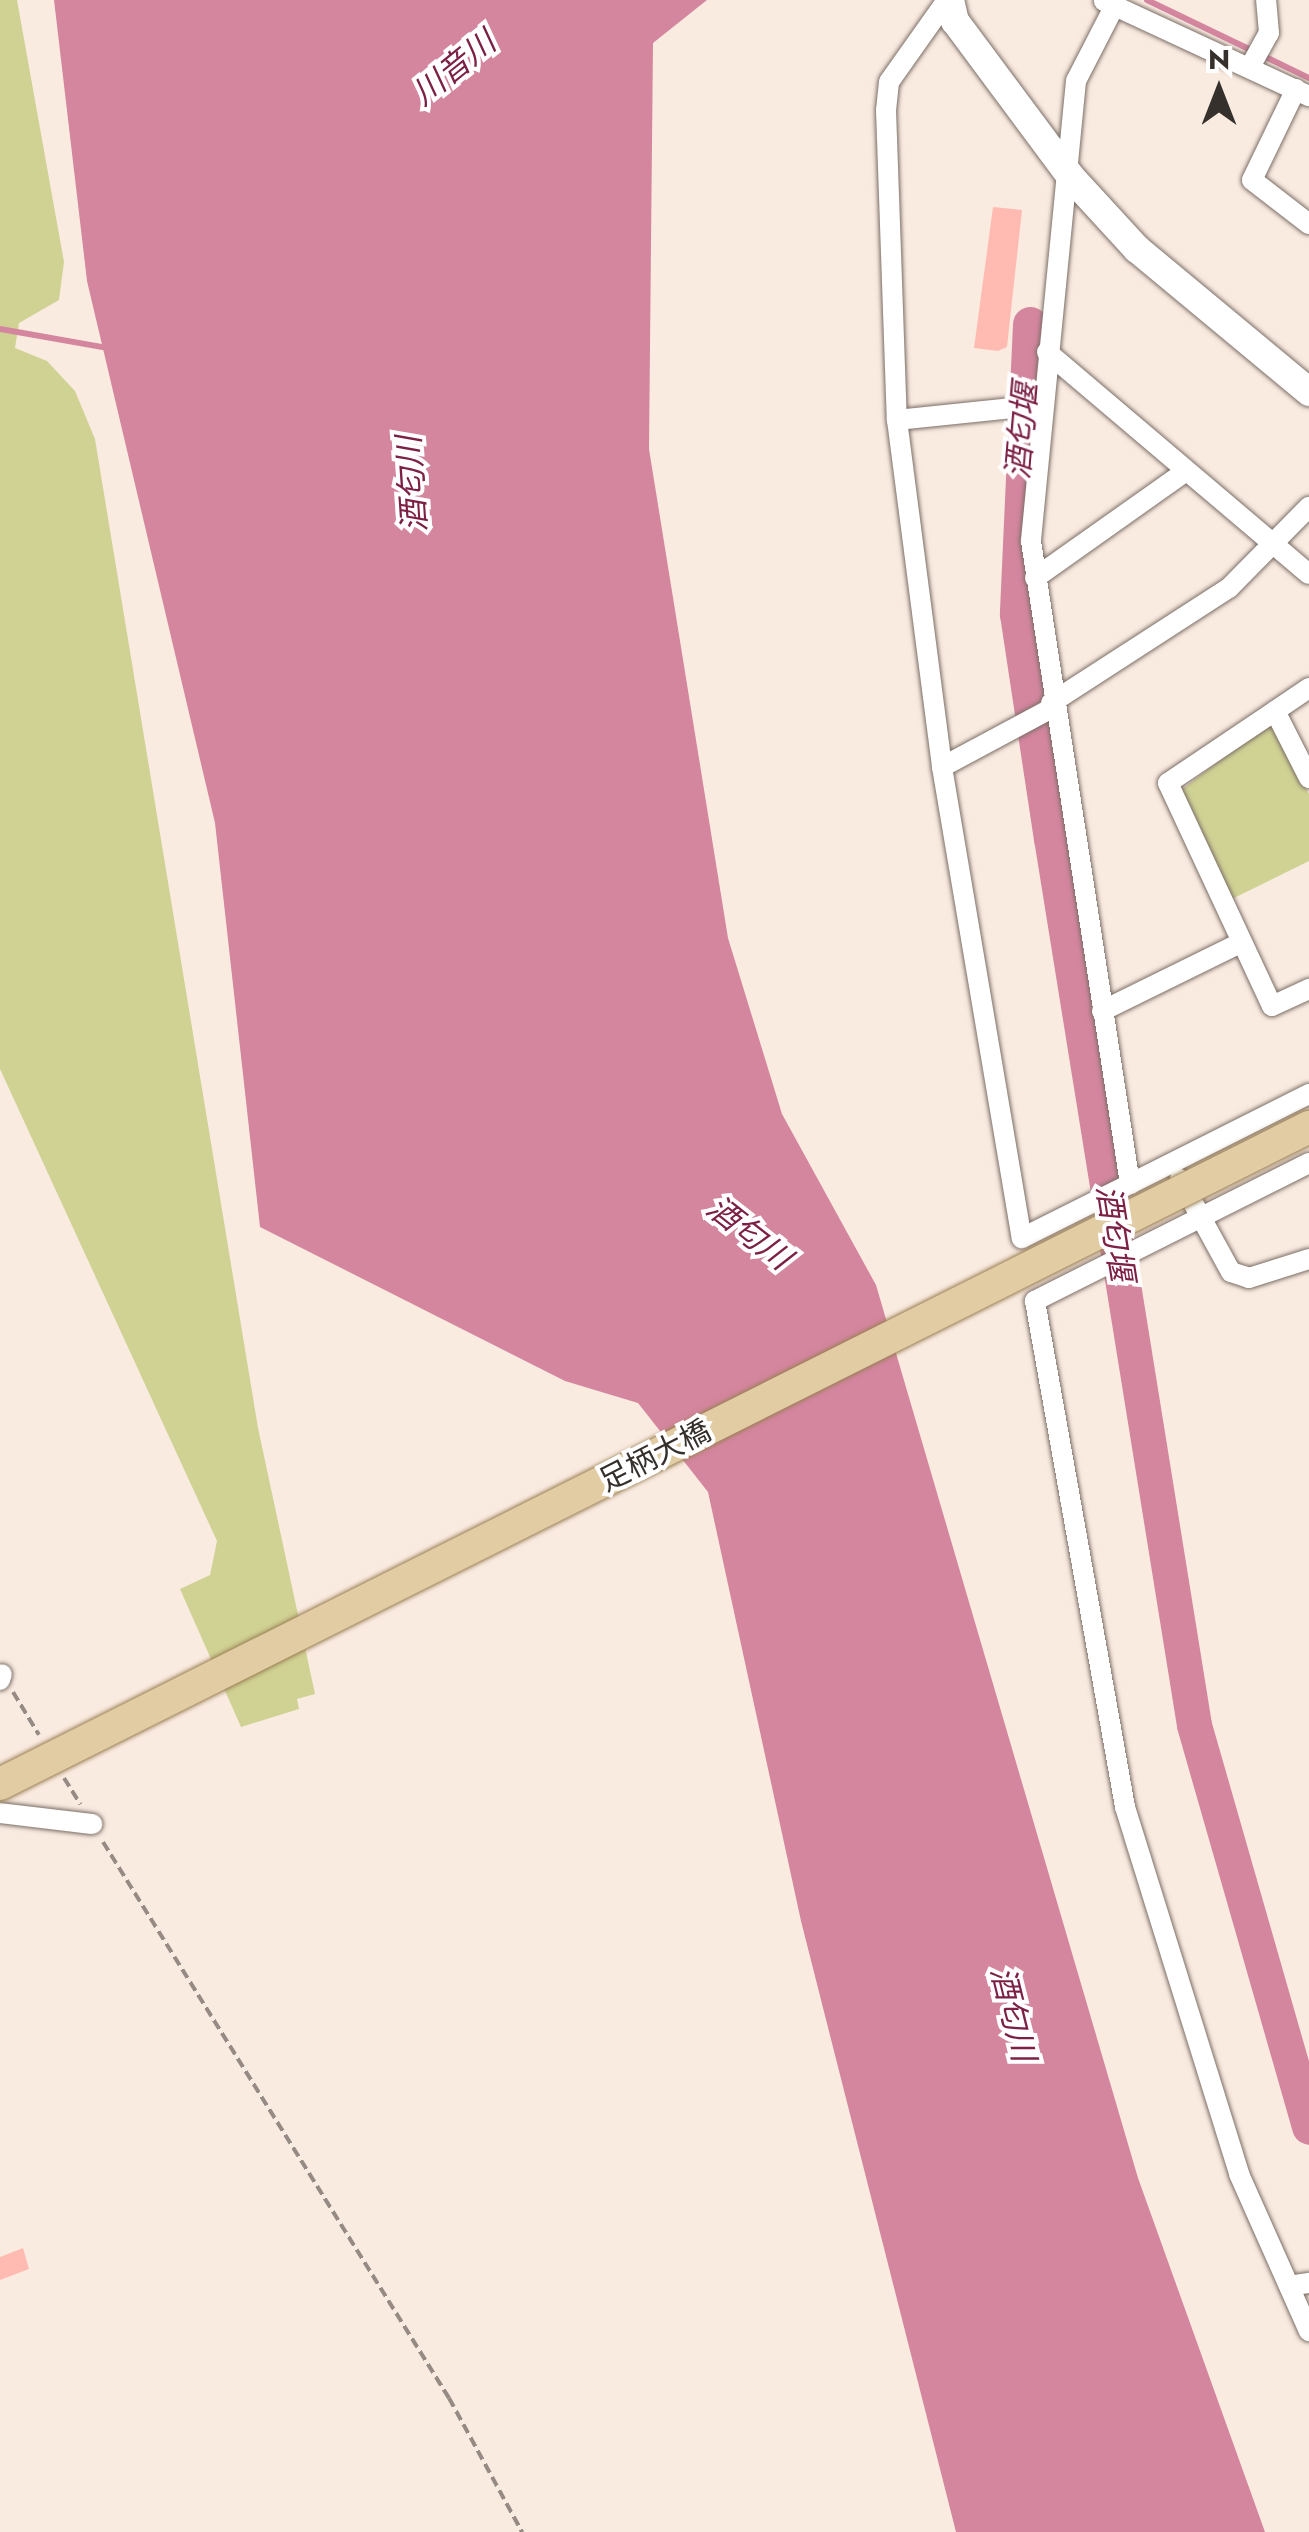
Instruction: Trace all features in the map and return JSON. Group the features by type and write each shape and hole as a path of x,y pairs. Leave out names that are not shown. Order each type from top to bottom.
{"main road":[{"name":"足柄大橋","path":"0,1784 1309,1127"}],"street":[{"path":"949,0 955,22 1070,176 1137,249 1309,392"},
{"path":"949,0 886,93 897,420 942,767 1022,1238 1309,1094"},
{"path":"1251,66 1264,41 1266,0"},
{"path":"1117,1191 1102,1011 1042,711 1030,407 1047,352 1070,176 1076,82 1108,2 1303,93 1252,180 1309,224"},
{"path":"1047,352 1309,574"},
{"path":"897,420 1030,407"},
{"path":"1036,578 1186,471"},
{"path":"942,767 1042,711 1228,588 1309,507"},
{"path":"1309,688 1168,783 1272,1006 1309,989"},
{"path":"1274,711 1309,778"},
{"path":"1102,1011 1240,943"},
{"path":"1309,1163 1036,1301 1065,1500 1125,1807 1239,2174 1299,2284 1309,2331"},
{"path":"1172,1164 1231,1272 1249,1278 1309,1259"},
{"path":"0,1813 92,1824"}],"path":[{"path":"1,1677 42,1741"},
{"path":"62,1774 449,2398 522,2532"}],"green space":[{"path":"0,0 17,0 64,262 59,300 19,323 15,348 47,361 75,391 95,439 258,1428 315,1694 297,1699 299,1709 241,1727 180,1589 210,1575 217,1541 0,1069"},
{"path":"1270,722 1309,794 1309,861 1230,900 1180,791"}],"water":[{"path":"54,0 707,0 653,43 649,449 728,938 782,1114 876,1285 1138,2178 1265,2532 956,2532 801,1921 708,1492 638,1403 565,1381 260,1227 215,823 87,281"}],"building":[{"path":"993,207 1022,210 1007,347 998,351 974,348"},
{"path":"23,2248 29,2269 0,2280 0,2257"}],"waterway":[{"path":"1147,0 1309,78"},
{"name":"酒匂堰","path":"1030,324 1017,614 1051,838 1194,1725 1309,2127"},
{"path":"0,329 108,348"}],"water label":[{"name":"川音川","path":"454,68"},
{"name":"酒匂川","path":"412,484"},
{"name":"酒匂川","path":"749,1233"},
{"name":"酒匂川","path":"1013,2014"}]}
